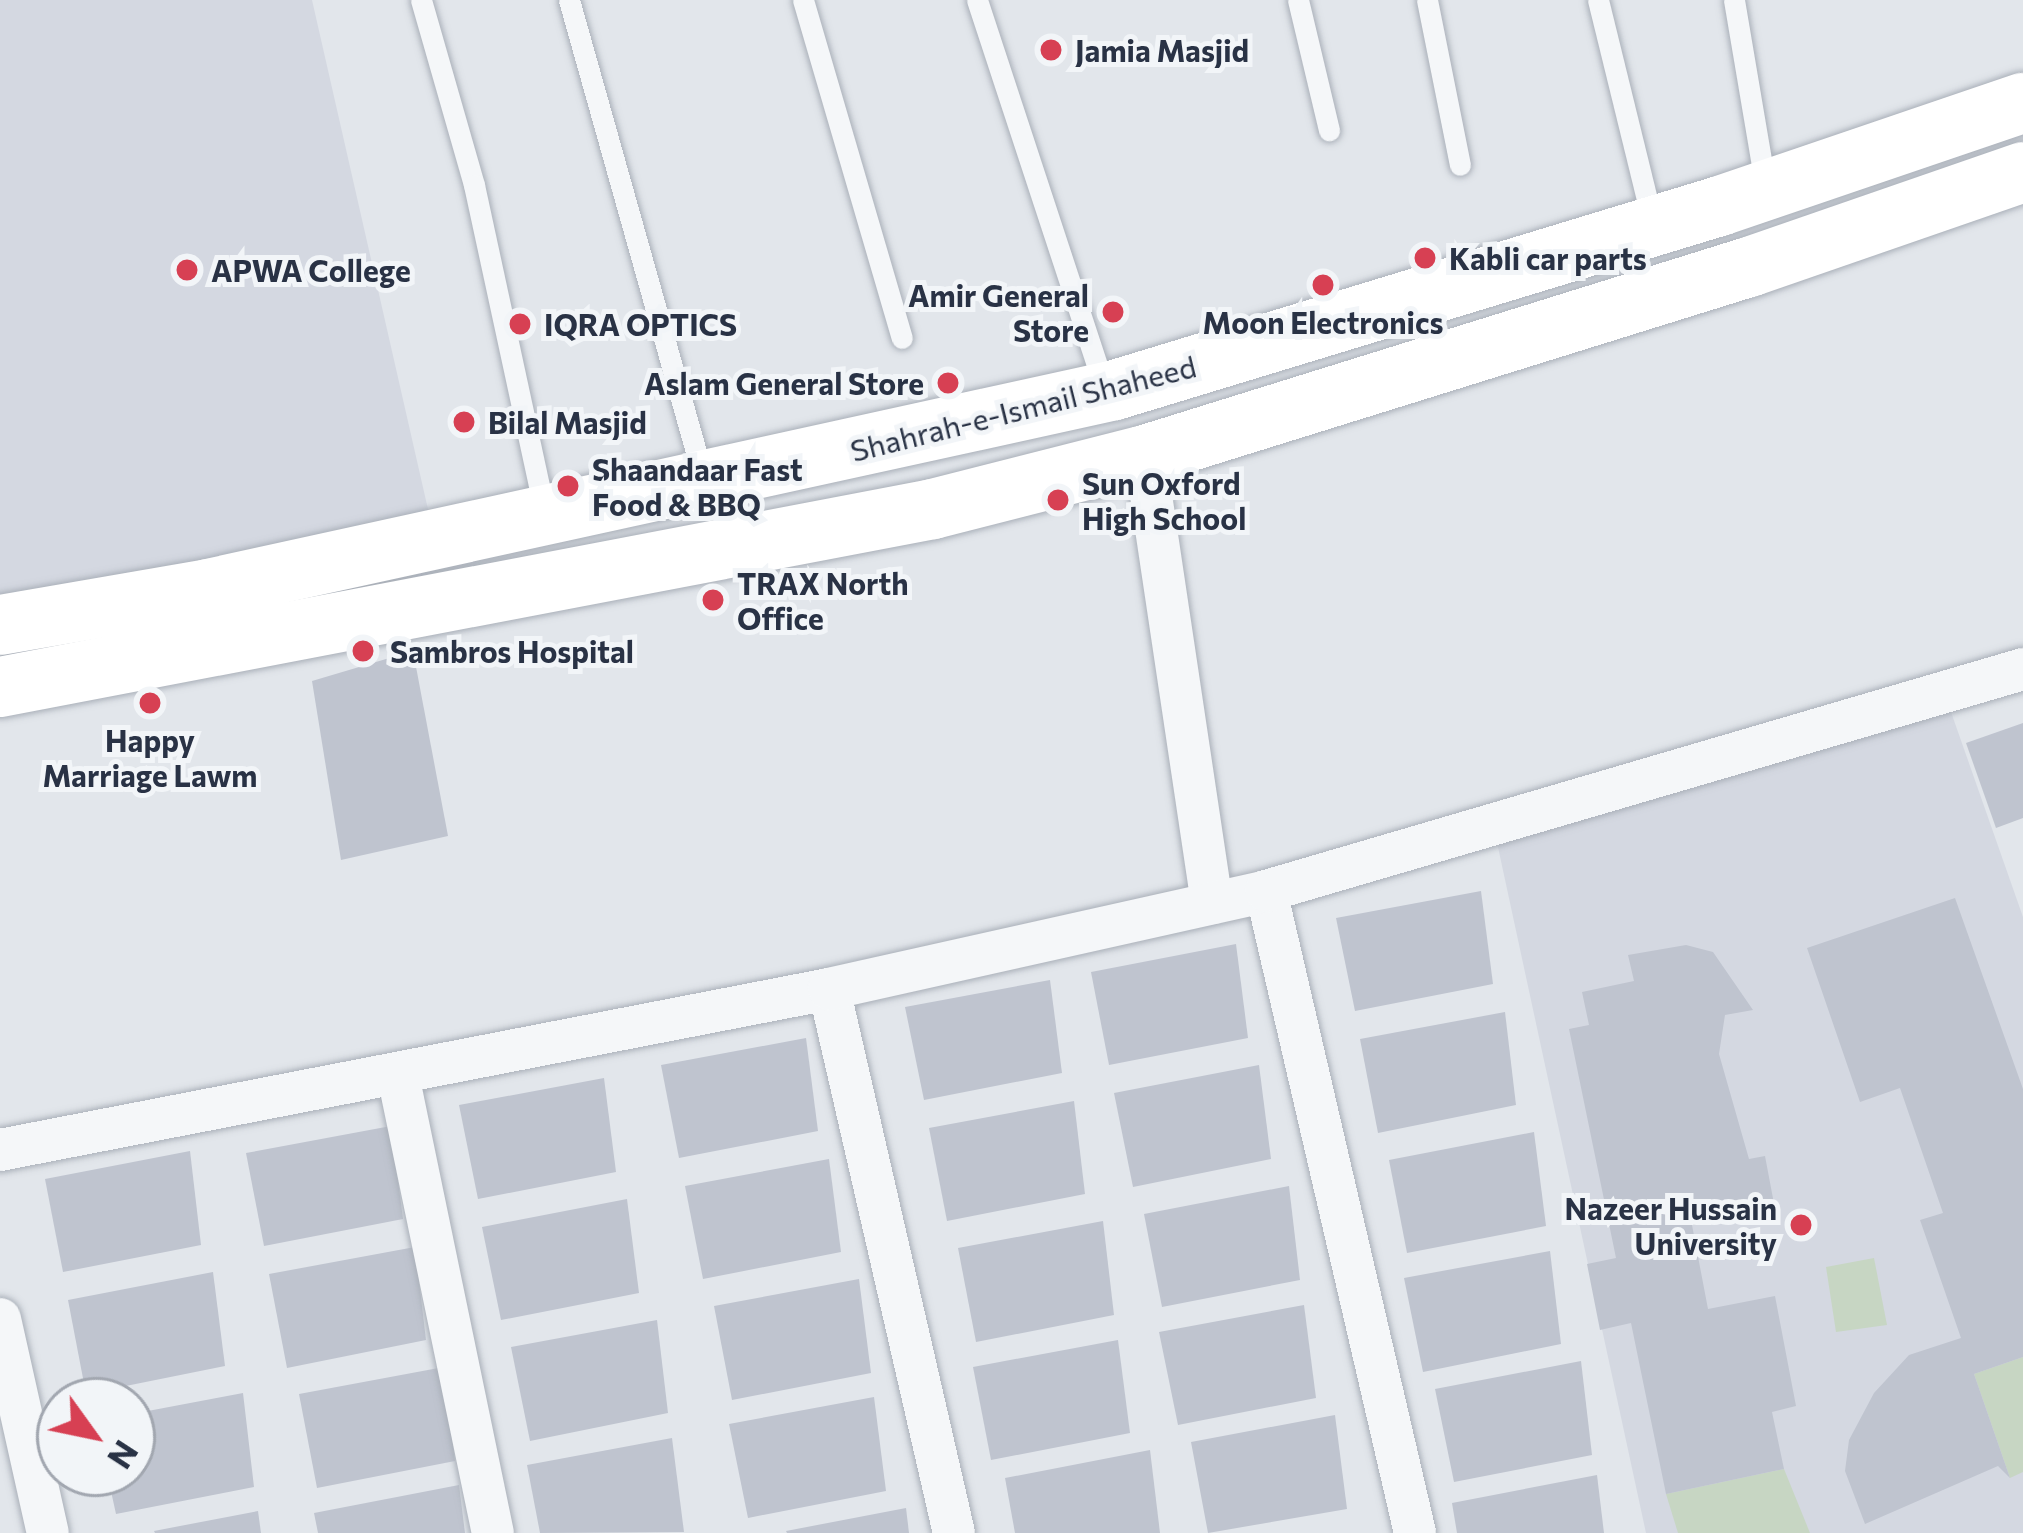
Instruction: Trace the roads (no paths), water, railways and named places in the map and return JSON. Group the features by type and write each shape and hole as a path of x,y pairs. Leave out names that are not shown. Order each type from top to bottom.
{"main road":[{"name":"Shahrah-e-Ismail Shaheed","path":"0,625 705,484 1106,392 1654,226 2023,104"},
{"path":"0,687 933,509 1145,454 1749,267 2023,172"}],"street":[{"path":"1145,454 1212,903"},
{"path":"0,1150 829,989 1266,891 2023,669"},
{"path":"1266,891 1415,1533"},
{"path":"829,989 954,1533"},
{"path":"398,1075 494,1533"},
{"path":"0,1319 48,1533"}],"lane":[{"path":"422,0 474,185 545,517"},
{"path":"569,0 705,484"},
{"path":"803,0 902,338"},
{"path":"977,0 1106,392"},
{"path":"1298,0 1329,130"},
{"path":"1427,0 1460,165"},
{"path":"1598,0 1654,226"},
{"path":"1734,0 1766,190"}],"place":[{"name":"Jamia Masjid","path":"1051,50"},
{"name":"Kabli car parts","path":"1425,258"},
{"name":"APWA College","path":"187,270"},
{"name":"Moon Electronics","path":"1323,285"},
{"name":"Amir General Store","path":"1113,312"},
{"name":"IQRA OPTICS","path":"520,324"},
{"name":"Aslam General Store","path":"948,383"},
{"name":"Bilal Masjid","path":"464,422"},
{"name":"Shaandaar Fast Food & BBQ","path":"568,486"},
{"name":"Sun Oxford High School","path":"1058,500"},
{"name":"TRAX North Office","path":"713,600"},
{"name":"Sambros Hospital","path":"363,651"},
{"name":"Happy Marriage Lawm","path":"150,703"},
{"name":"Nazeer Hussain University","path":"1801,1225"}]}
